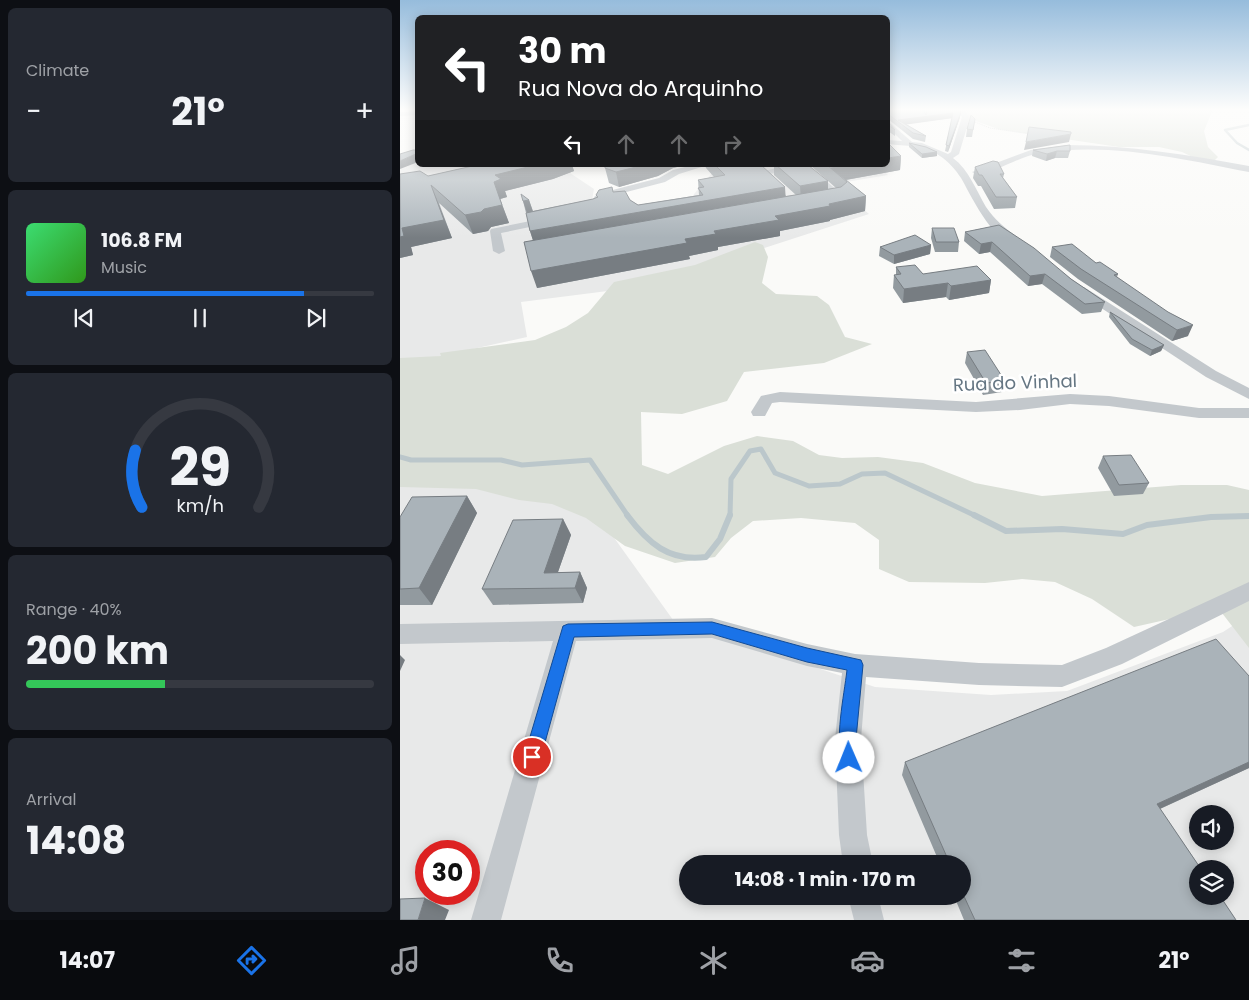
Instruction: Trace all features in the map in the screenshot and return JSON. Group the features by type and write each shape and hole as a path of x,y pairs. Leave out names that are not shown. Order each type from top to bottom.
{"street":[{"path":"937,152 950,156 964,174 994,227 1027,247"},
{"path":"950,156 956,152"},
{"path":"964,174 981,172 1032,152"},
{"path":"1130,152 1249,169"},
{"path":"583,213 593,211 599,198 608,194 662,180 676,172 696,167"},
{"path":"757,167 766,176 800,167"},
{"path":"805,167 840,197 823,200"},
{"path":"499,252 495,231 564,217"},
{"path":"1073,284 1211,374 1249,394"},
{"name":"Rua do Vinhal","path":"759,412 767,399 780,397 976,407 1020,405 1070,399 1109,401 1199,413 1249,413"},
{"path":"400,634 712,628 807,655 855,665 979,674 1062,676 1114,656 1249,591"},
{"path":"486,920 568,630"},
{"path":"855,665 848,739 853,835 856,855"},
{"path":"865,905 869,920"}],"shaded area":[{"path":"415,152 415,167 561,167 594,189 590,211 690,204 694,194 717,167 879,167 888,175 834,184 869,214 647,286 521,302 527,337 400,365 400,158"},
{"path":"1182,152 1213,152 1218,157 1214,161 1199,160"},
{"path":"755,242 763,245 768,257 762,283 776,294 817,296 829,305 845,337 872,344 824,363 744,372 727,401 682,414 641,412 642,465 668,474 724,446 757,436 793,441 819,455 842,458 878,457 923,463 975,483 1042,496 1181,485 1227,485 1249,490 1249,648 1222,613 1192,614 1134,627 1092,599 1055,582 1022,579 985,583 909,582 879,569 879,540 855,523 801,518 753,521 731,538 715,557 675,563 625,546 586,518 552,504 519,500 476,489 400,487 400,358 441,356 440,353 535,340 566,327 588,313 614,282 695,265"},
{"path":"555,479 587,500 681,631 729,639 875,687 991,695 1067,691 1223,632 1249,615 1249,920 400,920 400,484"}],"building":[{"path":"415,152 415,154 400,161 400,154"},
{"path":"890,152 897,152 901,156 890,158"},
{"path":"920,152 937,152 922,154"},
{"path":"993,161 998,162 1004,174 1000,174 1017,197 996,197 982,175 979,175 975,167"},
{"path":"468,167 528,167 495,175 501,179 494,182 502,205 465,215 431,185 444,220 402,228 404,236 400,237 400,174 420,171 428,176"},
{"path":"605,167 636,167 616,172"},
{"path":"717,167 763,167 785,187 530,231 526,213 593,199 598,197 596,195 599,190 612,187 613,192 625,191 630,200 638,205 703,195 698,188 704,187 698,180 725,175"},
{"path":"778,167 810,167 828,181 800,186"},
{"path":"829,167 837,167 831,168 866,196 829,204 830,206 775,216 779,220 714,231 716,234 685,239 687,243 531,271 524,242 841,187 847,182"},
{"path":"521,194 529,200 523,201"},
{"path":"999,225 1034,248 1071,279 1105,302 1085,304 1045,274 1030,276 992,242 981,244 965,232"},
{"path":"932,228 954,228 959,242 936,242"},
{"path":"915,235 931,245 894,255 880,247"},
{"path":"1072,244 1096,263 1100,262 1118,274 1114,275 1168,312 1193,325 1177,330 1081,269 1052,247"},
{"path":"915,265 923,274 977,266 991,280 951,286 948,283 904,289 894,275 901,274 896,267"},
{"path":"1110,312 1164,345 1152,350 1132,339"},
{"path":"985,350 1005,381 986,383 967,352"},
{"path":"1131,455 1149,483 1119,485 1103,456"},
{"path":"467,496 419,588 400,589 400,517 412,497"},
{"path":"563,519 544,573 580,572 575,588 482,589 513,520"},
{"path":"1216,639 1249,676 1249,762 1157,804 1195,860 1189,860 1189,905 1226,905 1236,920 975,920 968,905 971,905 971,855 946,855 905,762"},
{"path":"415,898 415,905 423,905 418,920 400,920 400,899"}],"waterway":[{"path":"730,516 731,479 750,451 761,449 775,473 809,486 840,484 862,474 885,473 976,516"},
{"path":"400,457 411,460 501,460 522,465 590,460 628,516"},
{"path":"627,515 643,534 660,548 670,553 693,558 706,557 720,539 730,515"},
{"path":"976,516 1006,531 1062,529 1123,534 1147,525 1211,517 1249,516 1246,516"}],"route":[{"path":"532,757 568,630 712,628 807,655 855,665 848,739 849,758"}]}
